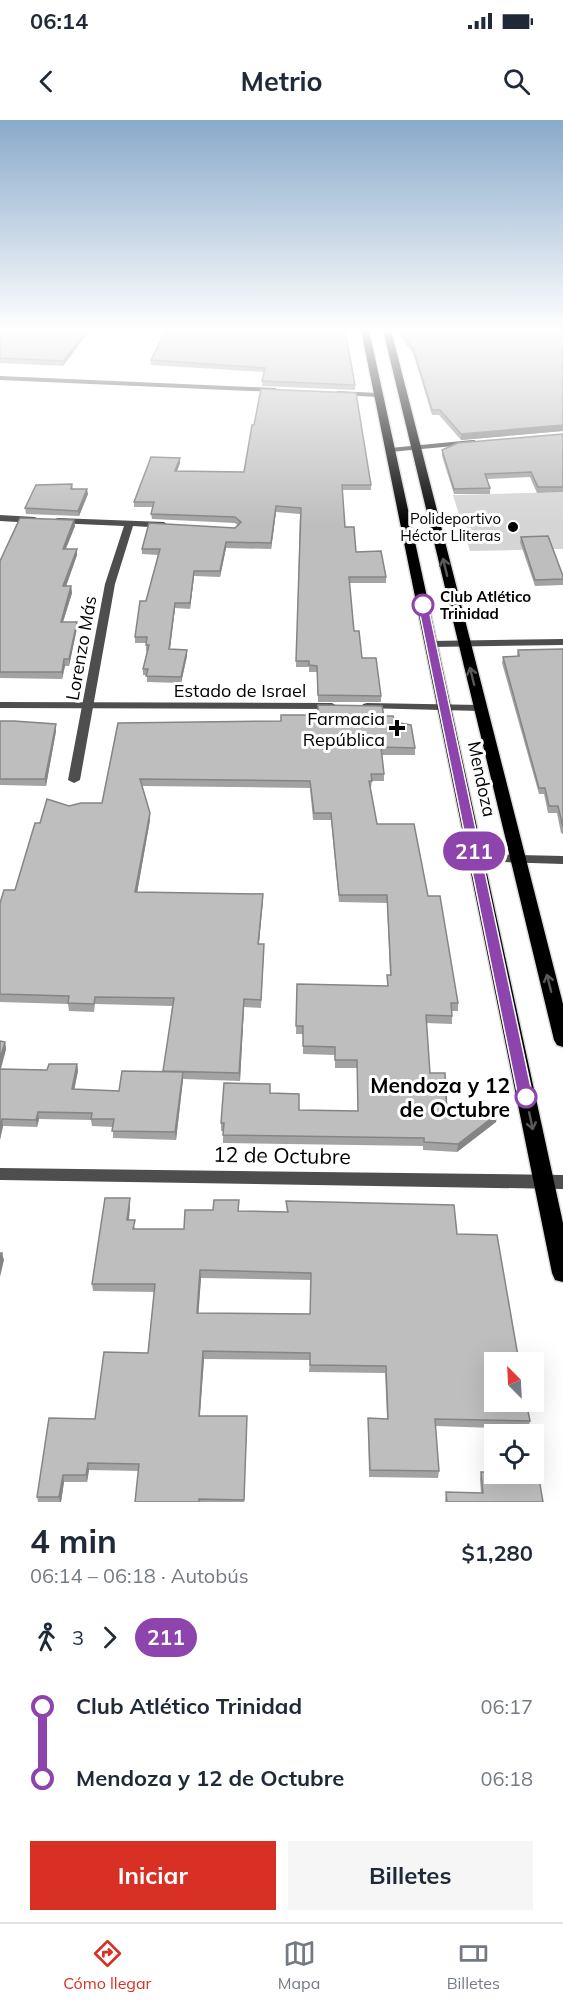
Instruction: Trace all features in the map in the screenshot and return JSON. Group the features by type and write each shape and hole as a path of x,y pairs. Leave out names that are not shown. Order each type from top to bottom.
{"main road":[{"name":"Mendoza","path":"402,394 563,1040"},
{"name":"Mendoza","path":"378,395 476,858 553,1182 563,1273"}],"street":[{"path":"366,394 378,395"},
{"path":"390,450 487,441"},
{"path":"0,518 176,526"},
{"name":"Lorenzo Más","path":"74,780 110,584 129,524"},
{"path":"430,644 563,642"},
{"name":"Estado de Israel","path":"0,705 338,706"},
{"path":"350,706 480,708"},
{"path":"476,858 563,860"},
{"name":"12 de Octubre","path":"0,1174 553,1182"}],"shaded area":[{"name":"Polideportivo Héctor Lliteras","path":"563,492 563,549 470,551 453,495"}],"building":[{"path":"260,394 356,394 371,485 342,485 345,527 354,527 356,552 381,551 386,577 349,577 354,631 359,631 362,658 376,658 381,696 318,695 317,666 309,665 309,661 296,661 301,508 276,506 271,543 226,542 220,571 194,571 190,603 175,603 169,649 187,650 181,677 146,676 148,669 143,669 149,645 146,645 147,637 135,637 140,601 146,601 160,549 142,549 149,523 235,528 241,522 235,517 151,514 154,502 134,502 151,457 180,458 175,471 244,472 252,425 254,425"},
{"path":"427,394 563,394 563,425 461,434 440,410 432,410"},
{"path":"563,434 563,487 538,487 531,472 485,474 490,488 454,489 442,450 458,443"},
{"path":"72,484 71,489 87,489 78,511 25,508 36,485"},
{"path":"20,518 74,520 63,549 77,549 63,586 71,586 61,622 77,622 69,659 64,659 62,672 0,672 0,561"},
{"path":"548,536 563,579 535,580 521,537"},
{"path":"563,649 563,827 558,806 549,806 545,788 539,788 503,657 519,656 518,650"},
{"path":"318,705 382,706 384,716 393,716 394,719 398,719 399,723 411,725 415,748 381,747 384,774 371,774 372,781 369,781 377,824 414,824 428,896 440,896 458,1003 451,1003 452,1016 426,1015 430,1073 445,1073 447,1113 497,1114 458,1144 424,1142 424,1138 223,1135 224,1123 221,1123 224,1083 270,1084 270,1093 299,1094 299,1110 358,1111 357,1060 335,1060 335,1047 303,1046 303,1026 296,1026 297,984 388,986 387,975 391,975 387,895 339,895 331,813 314,813 310,781 140,779 150,813 135,892 263,894 258,944 264,944 261,1000 244,999 239,1073 163,1071 174,998 95,997 94,1004 68,1003 69,996 0,994 0,903 4,890 15,890 35,823 40,823 47,799 69,806 81,803 102,803 118,723 281,721 281,715 318,715"},
{"path":"0,721 56,724 45,779 0,779"},
{"path":"0,1041 5,1042 0,1059"},
{"path":"49,1064 77,1064 72,1089 119,1091 122,1071 183,1072 175,1132 112,1131 114,1119 91,1119 92,1113 38,1112 36,1120 2,1119 0,1128 0,1069 47,1070"},
{"path":"105,1198 130,1198 127,1220 135,1220 133,1229 184,1229 185,1210 213,1210 214,1200 239,1200 238,1211 288,1212 286,1201 454,1205 457,1234 497,1235 517,1352 484,1352 484,1412 528,1412 530,1421 435,1419 439,1471 370,1470 368,1418 388,1419 386,1366 310,1365 310,1353 203,1351 199,1416 247,1416 244,1500 199,1499 199,1502 135,1502 139,1464 88,1463 86,1475 63,1475 59,1497 37,1497 49,1418 95,1419 104,1352 148,1353 155,1284 92,1284","holes":["200,1270 311,1273 310,1314 197,1313"]},
{"path":"481,1472 484,1472 484,1484 540,1484 543,1502 447,1502 446,1492 483,1493"}],"bus line":[{"name":"211","path":"423,605 526,1097"}],"place":[{"name":"Polideportivo Héctor Lliteras","path":"513,527"},
{"name":"Club Atlético Trinidad","path":"423,605"},
{"name":"Farmacia República","path":"397,728"},
{"name":"Mendoza y 12 de Octubre","path":"526,1097"}]}
